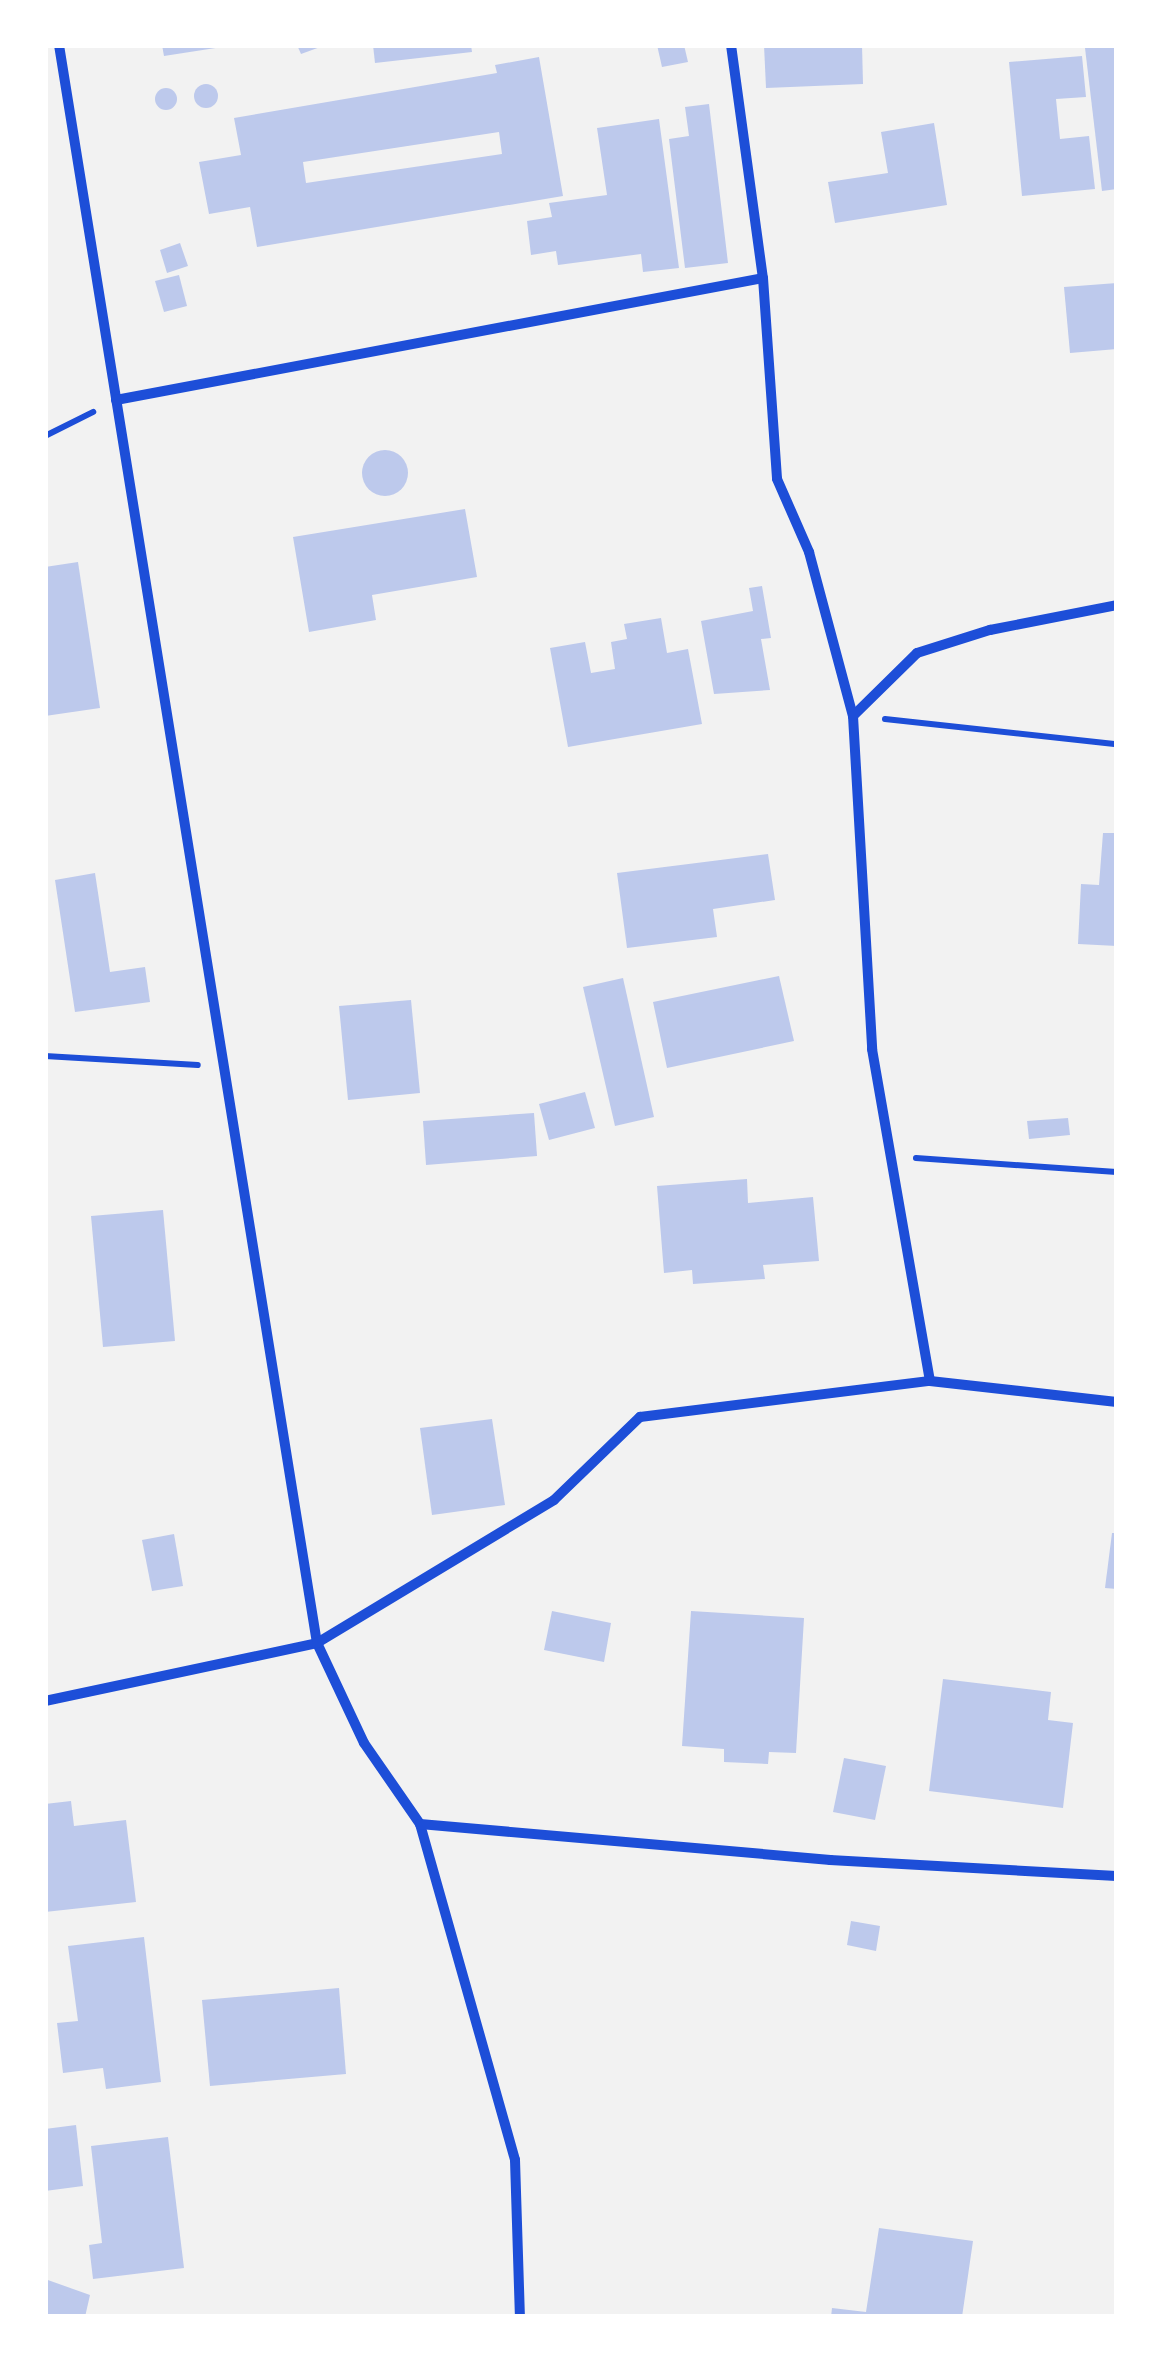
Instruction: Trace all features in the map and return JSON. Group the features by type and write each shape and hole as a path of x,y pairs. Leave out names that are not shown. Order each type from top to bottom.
{"street":[{"path":"59,45 317,1643 364,1743 420,1824 515,2160 520,2317"},
{"path":"731,45 763,278 777,479 809,552 852,716 872,1048 930,1381"},
{"path":"116,400 763,278"},
{"path":"852,716 916,653 990,630 1117,605"},
{"path":"45,1700 317,1643 554,1500 640,1417 930,1381 1117,1402"},
{"path":"420,1824 830,1860 1117,1876"}],"path":[{"path":"45,436 116,400"},
{"path":"852,716 1117,744"},
{"path":"45,1056 224,1067"},
{"path":"890,1156 1117,1172"}],"building":[{"path":"162,45 222,45 222,47 164,56"},
{"path":"297,45 323,45 323,46 301,54"},
{"path":"373,45 471,45 472,52 375,63"},
{"path":"657,45 684,45 688,62 662,67"},
{"path":"764,45 862,45 863,84 766,88"},
{"path":"1117,45 1117,189 1102,191 1085,48"},
{"path":"1082,56 1086,97 1056,99 1060,139 1089,136 1095,189 1022,196 1009,62"},
{"path":"539,57 563,196 257,247 250,207 209,214 199,162 241,155 234,118 497,73 495,65","holes":["499,132 502,154 306,183 303,162"]},
{"path":"206,84 218,96 206,108 194,96"},
{"path":"166,88 174,91 174,107 166,110 158,107 155,99 158,91"},
{"path":"709,104 728,263 685,268 669,139 689,136 685,107"},
{"path":"659,119 679,268 643,272 641,254 558,265 556,251 531,255 527,221 552,217 549,203 607,195 597,128"},
{"path":"934,123 947,205 835,223 828,182 888,173 881,132"},
{"path":"180,243 188,266 167,273 160,250"},
{"path":"179,275 187,306 164,312 155,281"},
{"path":"1117,283 1117,349 1070,353 1064,287"},
{"path":"385,450 401,457 408,473 401,489 385,496 369,489 362,473 369,457"},
{"path":"465,509 477,577 372,595 376,620 309,632 293,537"},
{"path":"78,562 100,708 45,716 45,567"},
{"path":"762,586 771,638 761,639 770,690 714,694 701,621 753,611 749,588"},
{"path":"661,618 667,653 688,649 702,724 568,747 550,648 585,642 591,673 615,669 611,642 627,639 624,624"},
{"path":"1103,833 1117,833 1117,946 1078,944 1081,884 1099,885"},
{"path":"768,854 775,900 713,909 717,937 627,948 617,873"},
{"path":"95,873 110,972 145,967 150,1002 75,1012 55,880"},
{"path":"779,976 794,1041 667,1068 653,1002"},
{"path":"623,978 654,1117 615,1126 583,987"},
{"path":"411,1000 420,1093 348,1100 339,1006"},
{"path":"585,1092 595,1128 549,1140 539,1104"},
{"path":"534,1113 537,1156 426,1165 423,1121"},
{"path":"1068,1118 1070,1135 1029,1139 1027,1121"},
{"path":"747,1179 748,1203 813,1197 819,1261 763,1265 765,1279 693,1284 692,1270 664,1273 657,1186"},
{"path":"163,1210 175,1341 103,1347 91,1216"},
{"path":"492,1419 505,1505 432,1515 420,1428"},
{"path":"1112,1533 1117,1533 1117,1589 1105,1588"},
{"path":"174,1534 183,1586 152,1591 142,1540"},
{"path":"552,1611 611,1623 604,1662 544,1650"},
{"path":"691,1611 804,1618 796,1753 769,1752 768,1764 724,1762 724,1749 682,1746"},
{"path":"943,1679 1051,1692 1048,1720 1073,1723 1063,1808 929,1791"},
{"path":"844,1758 886,1766 875,1820 833,1812"},
{"path":"71,1801 74,1826 126,1820 136,1902 45,1912 45,1804"},
{"path":"851,1921 880,1926 876,1951 847,1945"},
{"path":"144,1937 161,2082 106,2089 103,2068 63,2073 57,2023 78,2021 68,1946"},
{"path":"339,1988 346,2074 210,2086 202,2000"},
{"path":"76,2125 83,2186 45,2191 45,2129"},
{"path":"168,2137 184,2268 93,2279 89,2245 102,2243 91,2146"},
{"path":"879,2228 973,2241 962,2317 831,2317 832,2308 866,2312"},
{"path":"45,2279 90,2295 85,2317 45,2317"}]}
